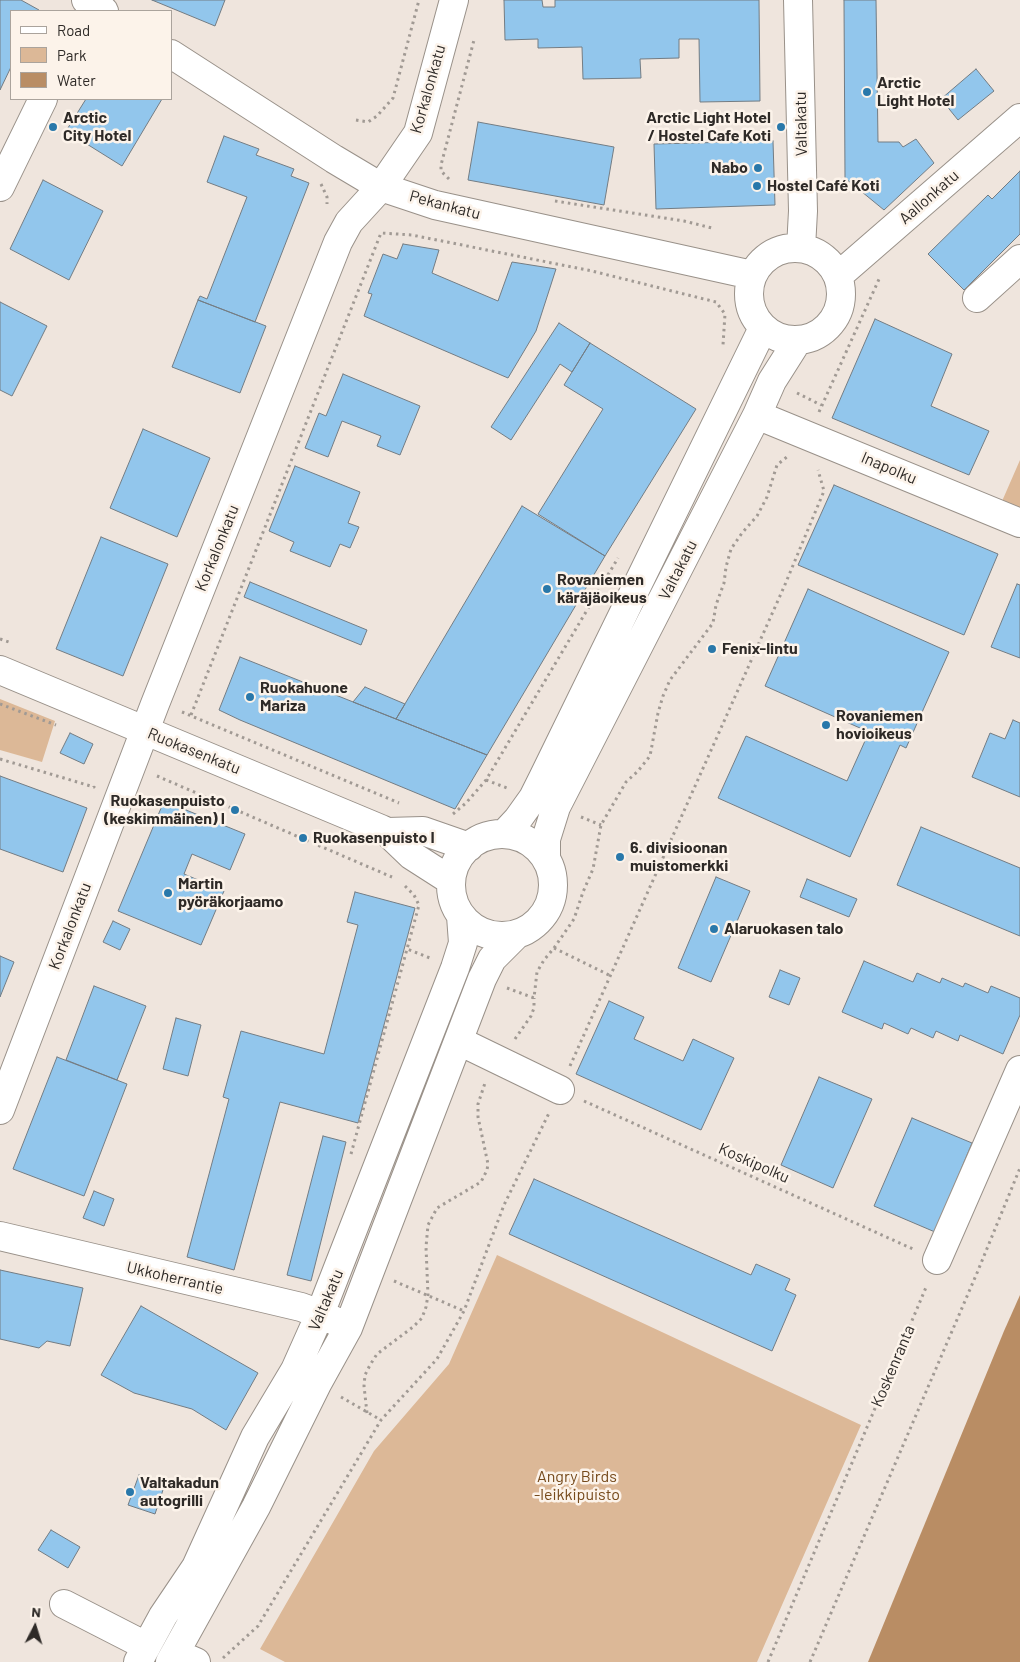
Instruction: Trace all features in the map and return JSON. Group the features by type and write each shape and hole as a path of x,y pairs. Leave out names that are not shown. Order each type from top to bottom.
{"street":[{"name":"Korkalonkatu","path":"0,1110 144,732 338,242 349,222 381,187 418,133 454,0"},
{"name":"Valtakatu","path":"798,0 803,211 801,248"},
{"name":"Pekankatu","path":"172,55 381,187 435,204 752,276"},
{"path":"0,187 43,100"},
{"name":"Aallonkatu","path":"838,276 1020,118"},
{"path":"786,248 801,248 813,251 832,266 838,276 841,290 840,305 834,318 824,330 812,337 798,340 779,338 763,328 754,317 749,303 748,289 752,276 760,263 772,253 786,248"},
{"path":"977,298 1020,259"},
{"name":"Valtakatu","path":"504,834 518,820 540,785 763,328"},
{"name":"Valtakatu","path":"546,858 546,839 556,807 757,415 772,381 798,340"},
{"name":"Inapolku","path":"757,415 1020,523"},
{"name":"Ruokasenkatu","path":"0,670 144,732 387,832 411,855 450,880"},
{"name":"Ruokasenkatu","path":"387,832 423,831 469,847"},
{"path":"504,834 528,841 546,858 553,873 554,887 548,911 535,925 516,935 490,933 474,928 461,916 450,891 452,869 456,861 469,847 488,837 504,834"},
{"name":"Valtakatu","path":"142,1654 163,1616 196,1567 255,1437 295,1370 320,1314 455,968 463,943 461,916"},
{"name":"Valtakatu","path":"180,1659 317,1384 348,1328 482,979 492,959 516,935"},
{"path":"459,1041 560,1090"},
{"path":"937,1260 1020,1070"},
{"name":"Ukkoherrantie","path":"0,1236 292,1305 320,1314 348,1328"},
{"path":"64,1604 142,1654"}],"path":[{"path":"356,120 368,122 377,116 393,98 419,0"},
{"path":"451,181 441,171 441,165 474,39"},
{"path":"320,183 327,197 328,209"},
{"path":"551,201 684,221 712,228"},
{"path":"404,805 191,715 381,233 412,235 592,271 716,302 725,314 723,350"},
{"path":"821,405 882,273"},
{"path":"367,1413 364,1386 365,1375 370,1365 377,1354 422,1318 426,1307 428,1295 426,1247 428,1224 437,1208 481,1182 487,1170 488,1164 478,1117 478,1104 482,1091 491,1072 531,1016 534,1008 537,972 574,919 582,892 593,869 601,825 626,782 650,756 663,696 670,680 713,623 716,605 724,583 726,567 732,550 742,532 757,516 767,497 777,465 812,437"},
{"path":"446,815 453,814 466,803 486,780 622,551"},
{"path":"0,760 94,787 97,779"},
{"path":"168,780 216,803 399,879"},
{"path":"574,814 601,825"},
{"path":"350,1159 419,905 414,895 404,885"},
{"path":"554,948 609,975"},
{"path":"407,949 435,960"},
{"path":"499,985 534,998"},
{"name":"Koskipolku","path":"560,1090 937,1260"},
{"path":"810,1662 1020,1168"},
{"name":"Koskenranta","path":"768,1662 937,1260"},
{"path":"386,1278 464,1311"},
{"path":"339,1396 381,1420"}],"green space":[{"path":"1020,460 1020,507 1013,522 996,515"},
{"path":"0,699 55,721 42,762 0,750"},
{"name":"Angry Birds -leikkipuisto","path":"497,1255 861,1425 757,1662 285,1662 260,1649 374,1451 449,1364"}],"water":[{"path":"1020,1295 1020,1662 868,1662 1004,1331"}],"building":[{"path":"0,0 21,0 39,10 10,10 10,69 0,90"},
{"path":"152,0 225,0 215,26"},
{"path":"504,0 542,0 543,7 555,7 555,0 759,0 760,101 700,102 699,39 679,39 679,58 640,59 641,78 583,79 582,47 538,48 538,39 505,40"},
{"path":"844,0 876,0 878,142 899,142 903,147 916,139 934,163 884,210 845,178"},
{"path":"976,69 994,91 958,120 941,99"},
{"path":"85,100 161,100 122,166 66,131"},
{"path":"478,122 614,147 604,205 468,180"},
{"path":"224,136 259,149 256,155 294,169 291,176 309,183 255,322 198,300 200,296 207,299 247,197 207,182"},
{"path":"773,141 775,205 656,209 654,144"},
{"path":"1020,171 1020,234 964,290 928,254 988,195 992,199"},
{"path":"43,180 103,211 69,280 10,249"},
{"path":"403,244 439,250 432,273 498,301 512,262 556,269 536,331 508,378 364,316 372,294 368,293 383,254 397,259"},
{"path":"198,300 266,326 240,393 172,367"},
{"path":"0,302 47,326 12,396 0,390"},
{"path":"875,319 952,354 931,406 989,431 969,475 832,418"},
{"path":"559,323 590,343 572,372 560,364 511,440 491,427"},
{"path":"590,343 696,409 605,556 538,514 603,409 564,385"},
{"path":"343,374 420,406 400,455 377,446 381,436 342,421 328,457 305,448 319,413 326,416"},
{"path":"143,429 210,458 177,537 110,508"},
{"path":"295,466 360,492 348,523 359,527 350,548 340,544 330,567 290,551 294,542 269,531"},
{"path":"834,485 998,554 964,635 798,565"},
{"path":"522,506 605,556 487,755 396,719"},
{"path":"101,537 168,564 123,676 56,649"},
{"path":"250,582 367,630 361,645 244,597"},
{"path":"1017,584 1020,585 1020,658 991,647"},
{"path":"808,589 949,652 906,748 900,745 850,857 718,798 746,736 847,781 869,732 765,686"},
{"path":"240,657 487,755 455,809 219,710"},
{"path":"365,687 405,704 396,719 353,702"},
{"path":"1013,720 1020,723 1020,797 972,777 990,733 1005,739"},
{"path":"70,733 93,744 84,764 60,753"},
{"path":"0,776 87,808 63,872 0,849"},
{"path":"164,801 245,834 230,870 192,854 184,874 224,891 201,945 118,911"},
{"path":"921,827 1020,868 1020,936 897,885"},
{"name":"Alaruokasen talo","path":"716,877 750,891 711,982 678,968"},
{"path":"807,879 857,899 849,917 800,897"},
{"path":"355,892 415,908 358,1123 280,1102 234,1270 187,1257 229,1099 223,1097 241,1031 324,1054 358,925 347,922"},
{"path":"113,921 130,929 120,950 103,942"},
{"path":"0,956 14,962 0,997"},
{"path":"864,961 913,982 917,973 940,983 942,978 963,987 965,983 988,993 991,986 1020,998 1020,1015 1003,1054 960,1035 958,1041 936,1031 933,1038 911,1028 908,1034 884,1023 882,1029 842,1012"},
{"path":"780,970 800,978 789,1005 769,997"},
{"path":"94,986 146,1006 117,1080 66,1060"},
{"path":"609,1001 644,1017 634,1039 683,1061 693,1039 734,1058 701,1130 576,1074"},
{"path":"176,1018 201,1025 188,1076 163,1069"},
{"path":"57,1057 127,1084 84,1196 13,1169"},
{"path":"819,1077 872,1099 833,1188 781,1165"},
{"path":"912,1118 972,1143 935,1232 874,1206"},
{"path":"323,1136 346,1142 311,1281 287,1275"},
{"path":"534,1179 751,1275 756,1264 790,1279 785,1290 796,1295 772,1351 509,1234"},
{"path":"94,1191 114,1199 104,1226 83,1218"},
{"path":"0,1270 83,1288 70,1346 47,1341 39,1348 0,1339"},
{"path":"141,1306 258,1373 226,1430 192,1409 134,1393 101,1375"},
{"path":"139,1475 165,1484 155,1514 128,1505"},
{"path":"51,1530 80,1547 68,1568 38,1550"}],"place":[{"name":"Arctic Light Hotel","path":"867,92"},
{"name":"Arctic City Hotel","path":"53,127"},
{"name":"Arctic Light Hotel / Hostel Cafe Koti","path":"781,127"},
{"name":"Nabo","path":"758,168"},
{"name":"Hostel Café Koti","path":"757,186"},
{"name":"Rovaniemen käräjäoikeus","path":"547,589"},
{"name":"Fenix-lintu","path":"712,649"},
{"name":"Ruokahuone Mariza","path":"250,697"},
{"name":"Rovaniemen hovioikeus","path":"826,725"},
{"name":"Ruokasenpuisto (keskimmäinen) I","path":"235,810"},
{"name":"Ruokasenpuisto I","path":"303,838"},
{"name":"6. divisioonan muistomerkki","path":"620,857"},
{"name":"Martin pyöräkorjaamo","path":"168,893"},
{"name":"Alaruokasen talo","path":"714,929"},
{"name":"Valtakadun autogrilli","path":"130,1492"}]}
